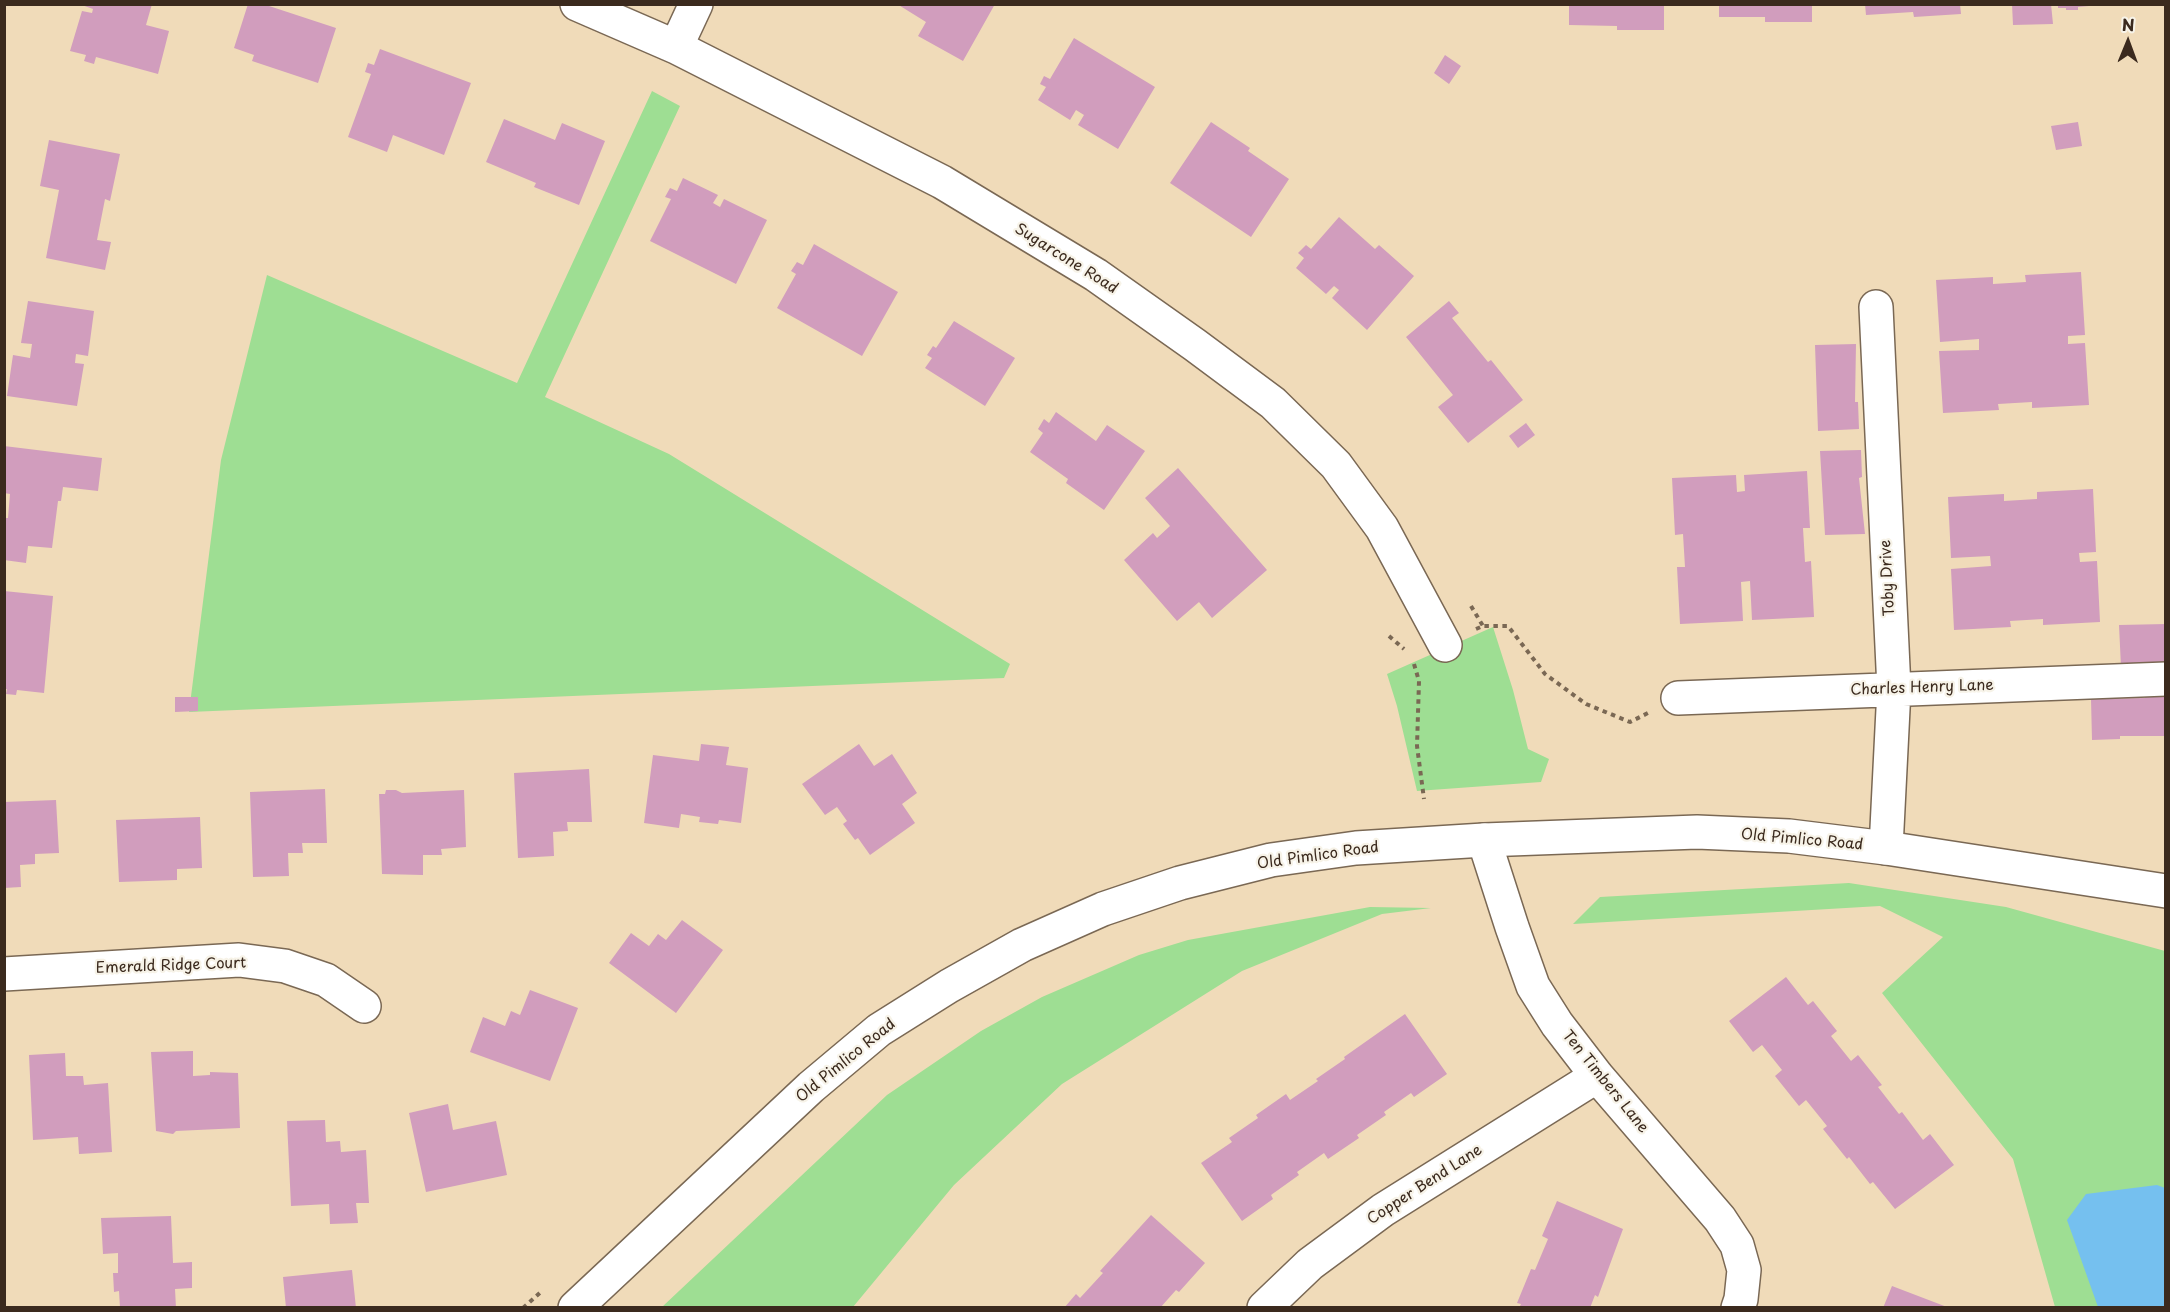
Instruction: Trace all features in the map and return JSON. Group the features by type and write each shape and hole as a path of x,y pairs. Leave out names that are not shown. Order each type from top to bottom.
{"street":[{"name":"Sugarcone Road","path":"577,4 676,47 942,182 1096,275 1273,403 1336,465 1382,528 1445,645"},
{"path":"676,47 696,4"},
{"name":"Toby Drive","path":"1876,307 1894,689 1886,848"},
{"name":"Charles Henry Lane","path":"1678,698 2166,679"},
{"name":"Old Pimlico Road","path":"575,1308 812,1087 879,1030 948,986 1022,945 1103,909 1180,883 1271,860 1356,848 1484,840 1696,832 1789,836 1886,848 2166,891"},
{"name":"Ten Timbers Lane","path":"1484,840 1533,986 1557,1024 1597,1076 1720,1219 1737,1245 1743,1270 1741,1299 1738,1308"},
{"name":"Emerald Ridge Court","path":"4,974 239,960 285,966 326,980 364,1006"},
{"name":"Copper Bend Lane","path":"1264,1308 1310,1264 1383,1210 1597,1076"}],"path":[{"path":"1471,606 1483,626"},
{"path":"1445,645 1483,626 1508,626 1545,674 1586,704 1630,722 1678,698"},
{"path":"1389,636 1412,654 1419,681 1418,746 1424,799"},
{"path":"523,1308 549,1284"}],"green space":[{"path":"652,91 680,106 545,397 669,454 1010,664 1004,678 189,712 221,460 267,275 517,383"},
{"path":"1493,627 1513,690 1528,749 1549,759 1541,782 1417,791 1387,674"},
{"path":"1849,883 2006,907 2165,951 2165,1307 2055,1307 2013,1159 1882,993 1943,937 1880,906 1573,924 1600,897"},
{"path":"1370,907 1431,908 1382,914 1242,971 1062,1084 954,1185 853,1307 662,1307 887,1095 981,1031 1042,997 1139,955 1188,940"}],"water":[{"path":"2157,1185 2165,1188 2165,1307 2098,1307 2067,1220 2086,1194"}],"building":[{"path":"79,4 152,4 146,25 169,31 158,74 96,57 94,64 84,61 86,55 70,51 82,11 92,13 93,9"},
{"path":"248,4 263,4 336,28 318,83 252,61 254,55 234,48"},
{"path":"897,4 995,4 963,61 918,36 926,22"},
{"path":"1569,4 1664,4 1664,30 1617,30 1617,26 1569,25"},
{"path":"1719,4 1812,4 1812,22 1765,22 1765,17 1719,17"},
{"path":"1865,4 1960,4 1961,14 1914,17 1913,12 1866,15"},
{"path":"2012,4 2051,4 2053,24 2013,25"},
{"path":"2058,4 2088,4 2089,6 2078,7 2078,10 2066,10 2066,8 2058,8"},
{"path":"1074,38 1155,87 1118,149 1078,125 1084,115 1076,110 1070,120 1038,100 1046,87 1040,84 1044,76 1050,79"},
{"path":"380,49 471,83 444,155 393,135 387,152 348,137 371,74 365,72 368,63 374,65"},
{"path":"1445,55 1461,66 1449,84 1434,73"},
{"path":"504,119 555,140 562,123 605,141 579,205 534,187 536,183 486,162"},
{"path":"1211,122 1250,148 1248,151 1289,179 1251,237 1170,183"},
{"path":"2078,122 2082,146 2056,150 2051,126"},
{"path":"49,140 120,154 110,201 105,199 97,240 111,242 105,270 46,258 59,190 40,186"},
{"path":"683,178 718,195 713,203 720,207 724,199 767,220 736,284 650,241 671,199 665,197 670,188 677,191"},
{"path":"1339,217 1375,249 1379,245 1414,276 1367,330 1332,298 1339,290 1334,286 1326,294 1296,268 1304,258 1298,253 1306,245 1311,249"},
{"path":"814,244 898,292 862,356 777,308 796,274 791,271 797,262 803,265"},
{"path":"2081,272 2085,335 2068,336 2068,344 2085,343 2089,405 2032,408 2032,402 1998,404 1999,410 1943,413 1939,351 1979,350 1979,339 1940,342 1936,280 1993,277 1993,284 2026,282 2025,275"},
{"path":"28,301 94,311 88,356 76,354 75,363 84,364 77,406 7,396 13,355 30,358 32,344 21,343"},
{"path":"1449,301 1459,313 1452,318 1488,362 1491,360 1523,400 1468,443 1438,407 1453,395 1406,337"},
{"path":"954,321 1015,358 985,406 925,368 932,358 927,355 933,346 936,348"},
{"path":"1856,344 1855,402 1858,402 1859,429 1818,431 1815,345"},
{"path":"1056,412 1096,441 1107,425 1145,451 1104,510 1066,483 1068,479 1030,452 1043,433 1038,429 1044,419 1049,423"},
{"path":"1526,423 1535,435 1518,448 1509,436"},
{"path":"4,446 102,458 98,491 63,487 61,501 58,501 52,548 28,546 26,563 4,560 4,518 8,518 10,494 4,493"},
{"path":"1861,450 1862,477 1859,478 1865,534 1825,535 1820,451"},
{"path":"1178,468 1267,570 1212,618 1199,602 1177,621 1124,560 1153,533 1157,538 1170,526 1145,498"},
{"path":"1807,471 1810,528 1803,528 1805,562 1811,561 1814,617 1752,620 1750,581 1741,582 1743,621 1680,624 1677,567 1685,567 1683,534 1675,535 1672,478 1736,475 1737,492 1745,491 1744,475"},
{"path":"2093,489 2096,552 2079,553 2080,562 2097,561 2100,622 2043,625 2043,619 2010,621 2011,627 1954,630 1951,569 1991,566 1990,556 1951,558 1948,497 2004,494 2004,501 2037,499 2037,492"},
{"path":"4,591 53,596 44,693 17,690 16,695 6,694 7,689 4,689"},
{"path":"2166,624 2166,662 2148,662 2149,665 2121,667 2119,625"},
{"path":"2166,695 2166,736 2120,736 2120,739 2092,740 2091,699 2145,698 2145,696"},
{"path":"175,697 198,697 198,711 175,712"},
{"path":"701,744 729,747 726,765 748,768 741,823 719,820 718,824 699,822 700,817 681,814 679,828 644,823 653,755 699,761"},
{"path":"859,744 874,766 892,754 917,793 902,804 915,823 870,855 858,838 855,840 843,824 847,821 837,807 825,815 802,784"},
{"path":"589,769 592,822 567,822 568,831 553,832 554,856 518,858 514,773"},
{"path":"325,789 327,843 302,843 303,853 288,853 289,876 253,877 250,792"},
{"path":"386,790 396,790 402,793 464,790 466,847 441,849 442,855 423,855 423,875 382,874 379,794 385,794"},
{"path":"56,800 59,853 35,854 35,864 20,865 21,887 4,888 4,802"},
{"path":"200,817 202,868 177,869 177,880 119,882 116,820"},
{"path":"682,920 723,950 676,1013 609,963 631,933 649,946 658,934 666,940"},
{"path":"1786,977 1808,1005 1813,1001 1837,1031 1831,1036 1851,1061 1858,1055 1882,1085 1878,1087 1899,1114 1902,1112 1923,1140 1930,1134 1954,1165 1895,1209 1873,1182 1870,1184 1849,1157 1847,1159 1823,1129 1827,1126 1806,1100 1799,1106 1775,1076 1782,1070 1762,1045 1753,1052 1729,1021"},
{"path":"530,990 578,1008 550,1081 470,1052 483,1017 505,1026 511,1011 520,1015"},
{"path":"1405,1014 1447,1074 1414,1097 1411,1093 1384,1112 1386,1115 1357,1135 1359,1138 1328,1159 1324,1153 1297,1172 1299,1175 1271,1195 1273,1199 1242,1221 1201,1163 1232,1142 1229,1138 1258,1118 1256,1115 1286,1094 1290,1100 1318,1081 1316,1079 1345,1059 1344,1057"},
{"path":"193,1051 193,1076 210,1075 210,1072 238,1073 240,1128 176,1131 173,1134 156,1131 151,1052"},
{"path":"65,1053 66,1076 83,1076 84,1085 108,1083 112,1152 79,1154 78,1137 33,1140 29,1055"},
{"path":"448,1104 453,1130 496,1121 507,1175 426,1192 409,1113"},
{"path":"325,1120 326,1142 340,1141 341,1152 366,1150 369,1203 356,1203 358,1223 330,1224 329,1204 291,1206 287,1121"},
{"path":"1557,1201 1623,1229 1598,1297 1595,1295 1590,1308 1519,1308 1521,1304 1517,1303 1531,1269 1535,1270 1548,1239 1542,1236"},
{"path":"1151,1215 1205,1263 1179,1292 1176,1290 1160,1308 1064,1308 1076,1294 1080,1298 1103,1273 1100,1271"},
{"path":"171,1216 173,1263 192,1262 192,1288 175,1289 176,1308 120,1308 119,1291 114,1292 113,1273 118,1273 118,1253 103,1254 101,1218"},
{"path":"352,1270 356,1308 286,1308 283,1277"},
{"path":"1892,1286 1947,1307 1947,1308 1883,1308"}]}
